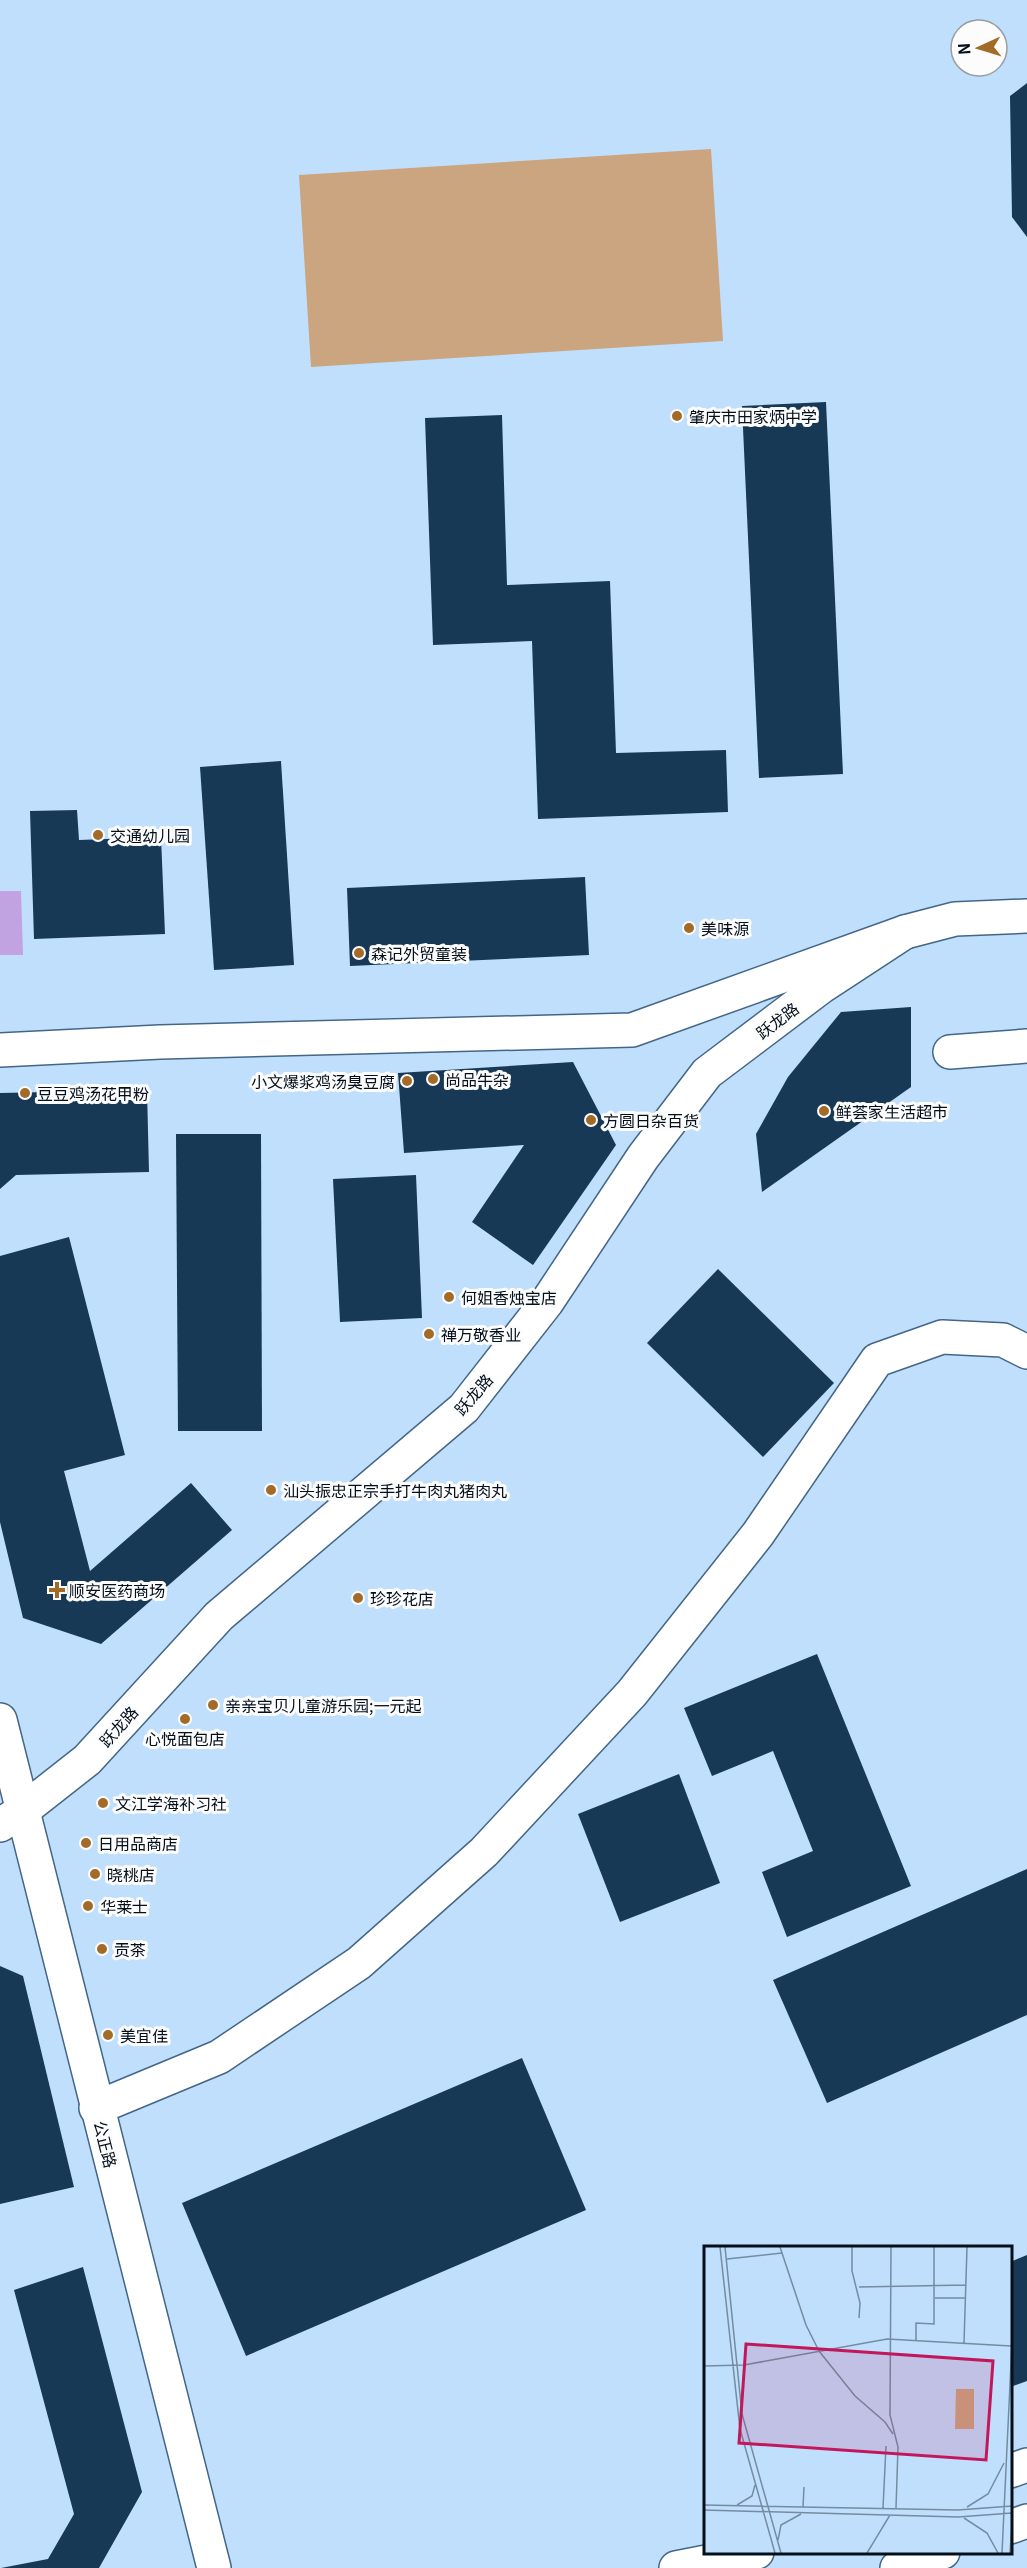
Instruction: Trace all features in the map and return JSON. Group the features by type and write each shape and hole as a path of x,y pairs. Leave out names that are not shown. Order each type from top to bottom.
{"street":[{"path":"0,1050 160,1042 632,1030 905,932 955,919 1027,916"},
{"name":"跃龙路","path":"11,1818 87,1760 219,1616 464,1408 547,1302 643,1157 707,1074 822,987 905,932"},
{"path":"950,1052 1027,1046"},
{"path":"96,2108 219,2057 359,1963 484,1852 632,1692 758,1534 877,1360 942,1337 1003,1340 1027,1352"},
{"name":"公正路","path":"0,1720 11,1818 96,2108 214,2568"},
{"path":"1012,2471 1027,2464"},
{"path":"1012,2527 1027,2521"},
{"path":"676,2568 752,2553"},
{"path":"897,2568 940,2553"}],"shaded area":[{"path":"711,149 723,341 311,367 299,175"},
{"path":"0,891 21,891 23,955 0,955"}],"building":[{"path":"1027,83 1027,237 1012,217 1010,96"},
{"path":"826,402 843,774 759,778 742,406"},
{"path":"502,415 507,585 610,581 616,753 726,750 728,812 538,819 532,641 433,645 425,418"},
{"path":"281,761 294,965 214,970 200,767"},
{"path":"77,810 79,840 161,837 165,934 34,939 30,811"},
{"path":"585,877 589,955 350,966 347,888"},
{"name":"鲜荟家生活超市","path":"911,1007 911,1087 762,1192 756,1134 788,1077 841,1012"},
{"path":"573,1062 616,1145 533,1265 472,1222 524,1145 404,1153 398,1073"},
{"path":"147,1090 149,1172 16,1175 0,1189 0,1093"},
{"path":"176,1134 261,1134 262,1431 178,1431"},
{"path":"416,1175 422,1318 340,1322 333,1179"},
{"path":"69,1237 125,1455 64,1471 90,1571 191,1483 232,1530 101,1644 23,1618 0,1522 0,1256"},
{"path":"718,1269 834,1383 763,1457 647,1343"},
{"path":"817,1654 911,1886 787,1937 762,1872 813,1851 773,1751 712,1776 684,1708"},
{"path":"679,1774 720,1883 620,1922 578,1814"},
{"path":"1027,1869 1027,2015 827,2103 773,1980"},
{"path":"0,1966 23,1976 74,2187 0,2204"},
{"path":"522,2058 586,2210 246,2356 182,2203"},
{"path":"1027,2255 1027,2381 1012,2386 1012,2261"},
{"path":"83,2267 142,2492 99,2568 1,2568 48,2559 74,2514 14,2290"}],"place":[{"name":"肇庆市田家炳中学","path":"677,416"},
{"name":"交通幼儿园","path":"98,835"},
{"name":"美味源","path":"689,928"},
{"name":"森记外贸童装","path":"359,953"},
{"name":"尚品牛杂","path":"433,1079"},
{"name":"小文爆浆鸡汤臭豆腐","path":"407,1081"},
{"name":"豆豆鸡汤花甲粉","path":"25,1093"},
{"name":"鲜荟家生活超市","path":"824,1111"},
{"name":"方圆日杂百货","path":"591,1120"},
{"name":"何姐香烛宝店","path":"449,1297"},
{"name":"禅万敬香业","path":"429,1334"},
{"name":"汕头振忠正宗手打牛肉丸猪肉丸","path":"271,1490"},
{"name":"顺安医药商场","path":"57,1590"},
{"name":"珍珍花店","path":"358,1598"},
{"name":"亲亲宝贝儿童游乐园;一元起","path":"213,1705"},
{"name":"心悦面包店","path":"185,1719"},
{"name":"文江学海补习社","path":"103,1803"},
{"name":"日用品商店","path":"86,1843"},
{"name":"晓桃店","path":"95,1874"},
{"name":"华莱士","path":"88,1906"},
{"name":"贡茶","path":"102,1949"},
{"name":"美宜佳","path":"108,2035"}]}
